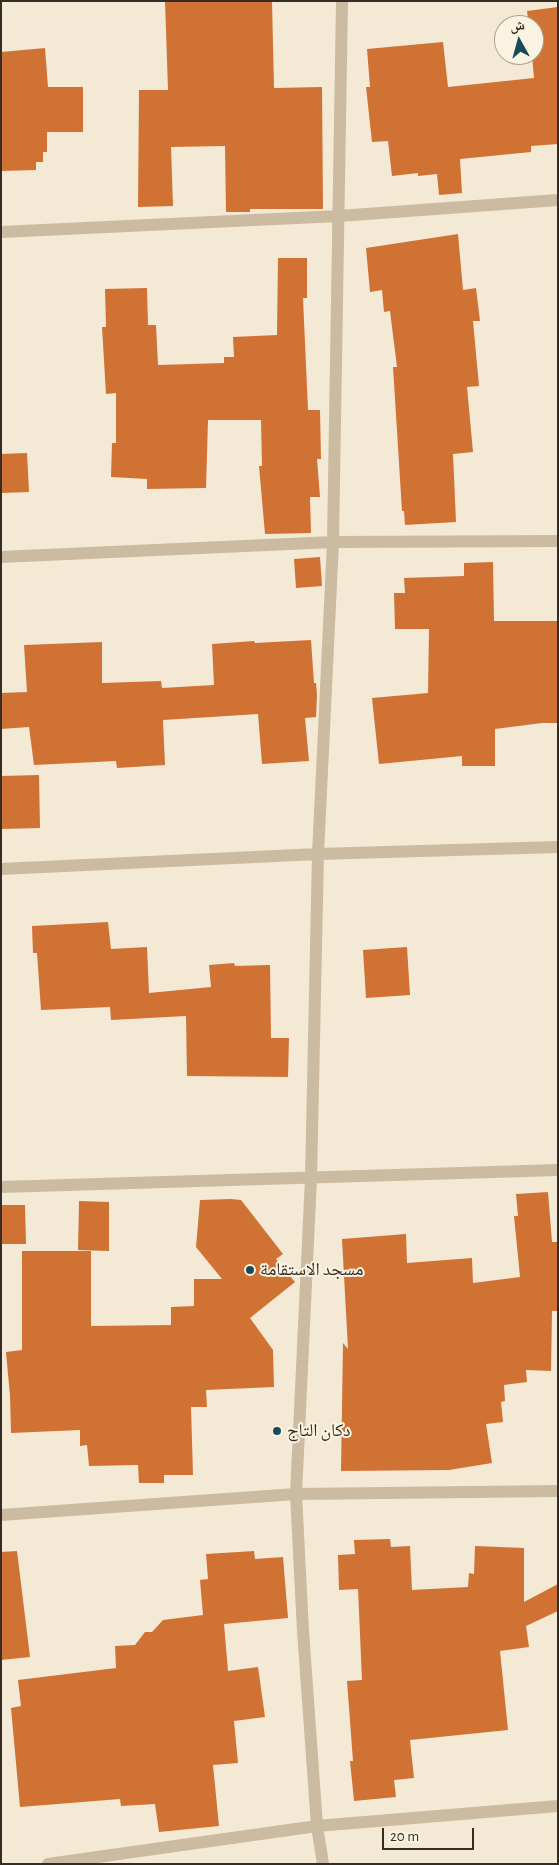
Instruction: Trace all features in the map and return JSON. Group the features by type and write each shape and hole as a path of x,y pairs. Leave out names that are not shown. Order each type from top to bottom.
{"street":[{"path":"323,1864 317,1826 303,1631 296,1494 311,1178 318,854 333,542 342,1"},
{"path":"1,232 339,216 558,200"},
{"path":"1,557 333,542 558,541"},
{"path":"1,869 318,854 558,847"},
{"path":"1,1187 558,1170"},
{"path":"1,1515 296,1494 558,1491"},
{"path":"48,1864 317,1826 558,1806"}],"building":[{"path":"165,1 272,1 274,88 322,87 323,209 250,209 250,212 226,212 225,146 171,147 173,206 138,207 139,90 168,90"},
{"path":"558,7 558,144 531,146 531,152 460,159 462,193 439,195 437,174 418,176 418,173 392,176 388,141 372,142 366,87 370,87 367,49 443,42 448,87 534,78 533,65 544,65 544,15 528,15 527,11"},
{"path":"45,48 48,87 83,87 83,132 47,132 47,152 43,152 43,162 36,162 36,170 1,171 1,52"},
{"path":"458,234 463,290 476,288 480,321 473,321 479,386 467,387 473,452 453,454 456,522 405,525 404,511 402,511 393,367 397,367 390,311 384,312 382,290 370,292 366,248"},
{"path":"278,258 307,258 307,298 303,298 308,410 320,410 321,459 317,459 320,497 310,497 311,533 265,534 259,466 262,466 261,420 208,420 206,488 147,489 147,479 111,477 112,443 116,443 116,393 106,394 102,327 106,327 105,289 147,288 148,325 156,325 158,365 224,363 224,357 234,357 233,337 277,335"},
{"path":"27,453 29,492 1,493 1,454"},
{"path":"320,557 322,586 296,588 294,559"},
{"path":"493,562 494,621 558,621 558,723 542,723 495,729 495,766 462,766 462,756 379,764 372,698 428,693 429,629 395,629 394,593 405,593 404,578 464,576 464,563"},
{"path":"311,640 314,683 316,683 317,695 316,717 305,718 309,761 262,764 258,714 163,720 165,765 117,768 116,761 34,765 29,727 1,729 1,693 27,692 24,645 102,642 102,683 161,681 162,688 214,685 212,644"},
{"path":"39,775 40,828 1,829 1,776"},
{"path":"108,922 111,949 147,947 149,993 211,987 209,965 234,963 235,966 270,965 271,1038 289,1038 288,1077 187,1076 186,1016 111,1020 110,1007 41,1010 37,953 33,953 32,926"},
{"path":"407,947 410,995 366,998 363,950"},
{"path":"548,1192 552,1242 558,1242 558,1311 552,1311 551,1371 526,1370 527,1382 504,1385 505,1401 501,1402 503,1422 486,1424 492,1463 449,1470 341,1471 343,1343 348,1349 342,1239 406,1234 407,1263 472,1258 473,1283 520,1277 514,1216 518,1216 516,1194"},
{"path":"200,1200 241,1200 283,1254 276,1259 295,1282 250,1318 273,1350 274,1387 206,1390 207,1407 191,1407 193,1475 164,1475 164,1483 139,1483 138,1465 89,1466 87,1445 80,1446 80,1430 11,1433 6,1352 22,1350 22,1251 91,1251 91,1326 171,1325 171,1307 194,1306 194,1279 222,1279 196,1247"},
{"path":"79,1201 109,1202 109,1251 78,1250"},
{"path":"1,1205 25,1205 26,1244 2,1244"},
{"path":"390,1539 391,1547 410,1546 412,1590 468,1587 469,1573 474,1574 475,1546 524,1548 524,1602 558,1584 558,1611 526,1626 529,1647 500,1651 508,1730 410,1740 414,1778 394,1780 396,1797 354,1801 350,1761 353,1761 347,1681 362,1680 358,1589 339,1590 338,1555 355,1554 354,1540"},
{"path":"17,1551 30,1657 1,1660 1,1552"},
{"path":"254,1551 255,1559 283,1557 288,1618 224,1624 228,1671 258,1667 265,1717 234,1721 238,1763 213,1765 219,1826 159,1832 155,1804 121,1806 120,1799 20,1807 11,1708 21,1706 18,1680 116,1668 115,1646 135,1645 145,1632 152,1632 163,1620 203,1615 200,1580 208,1579 206,1554"}],"place":[{"name":"مسجد الاستقامة","path":"250,1270"},
{"name":"دكان التاج","path":"277,1431"}]}
